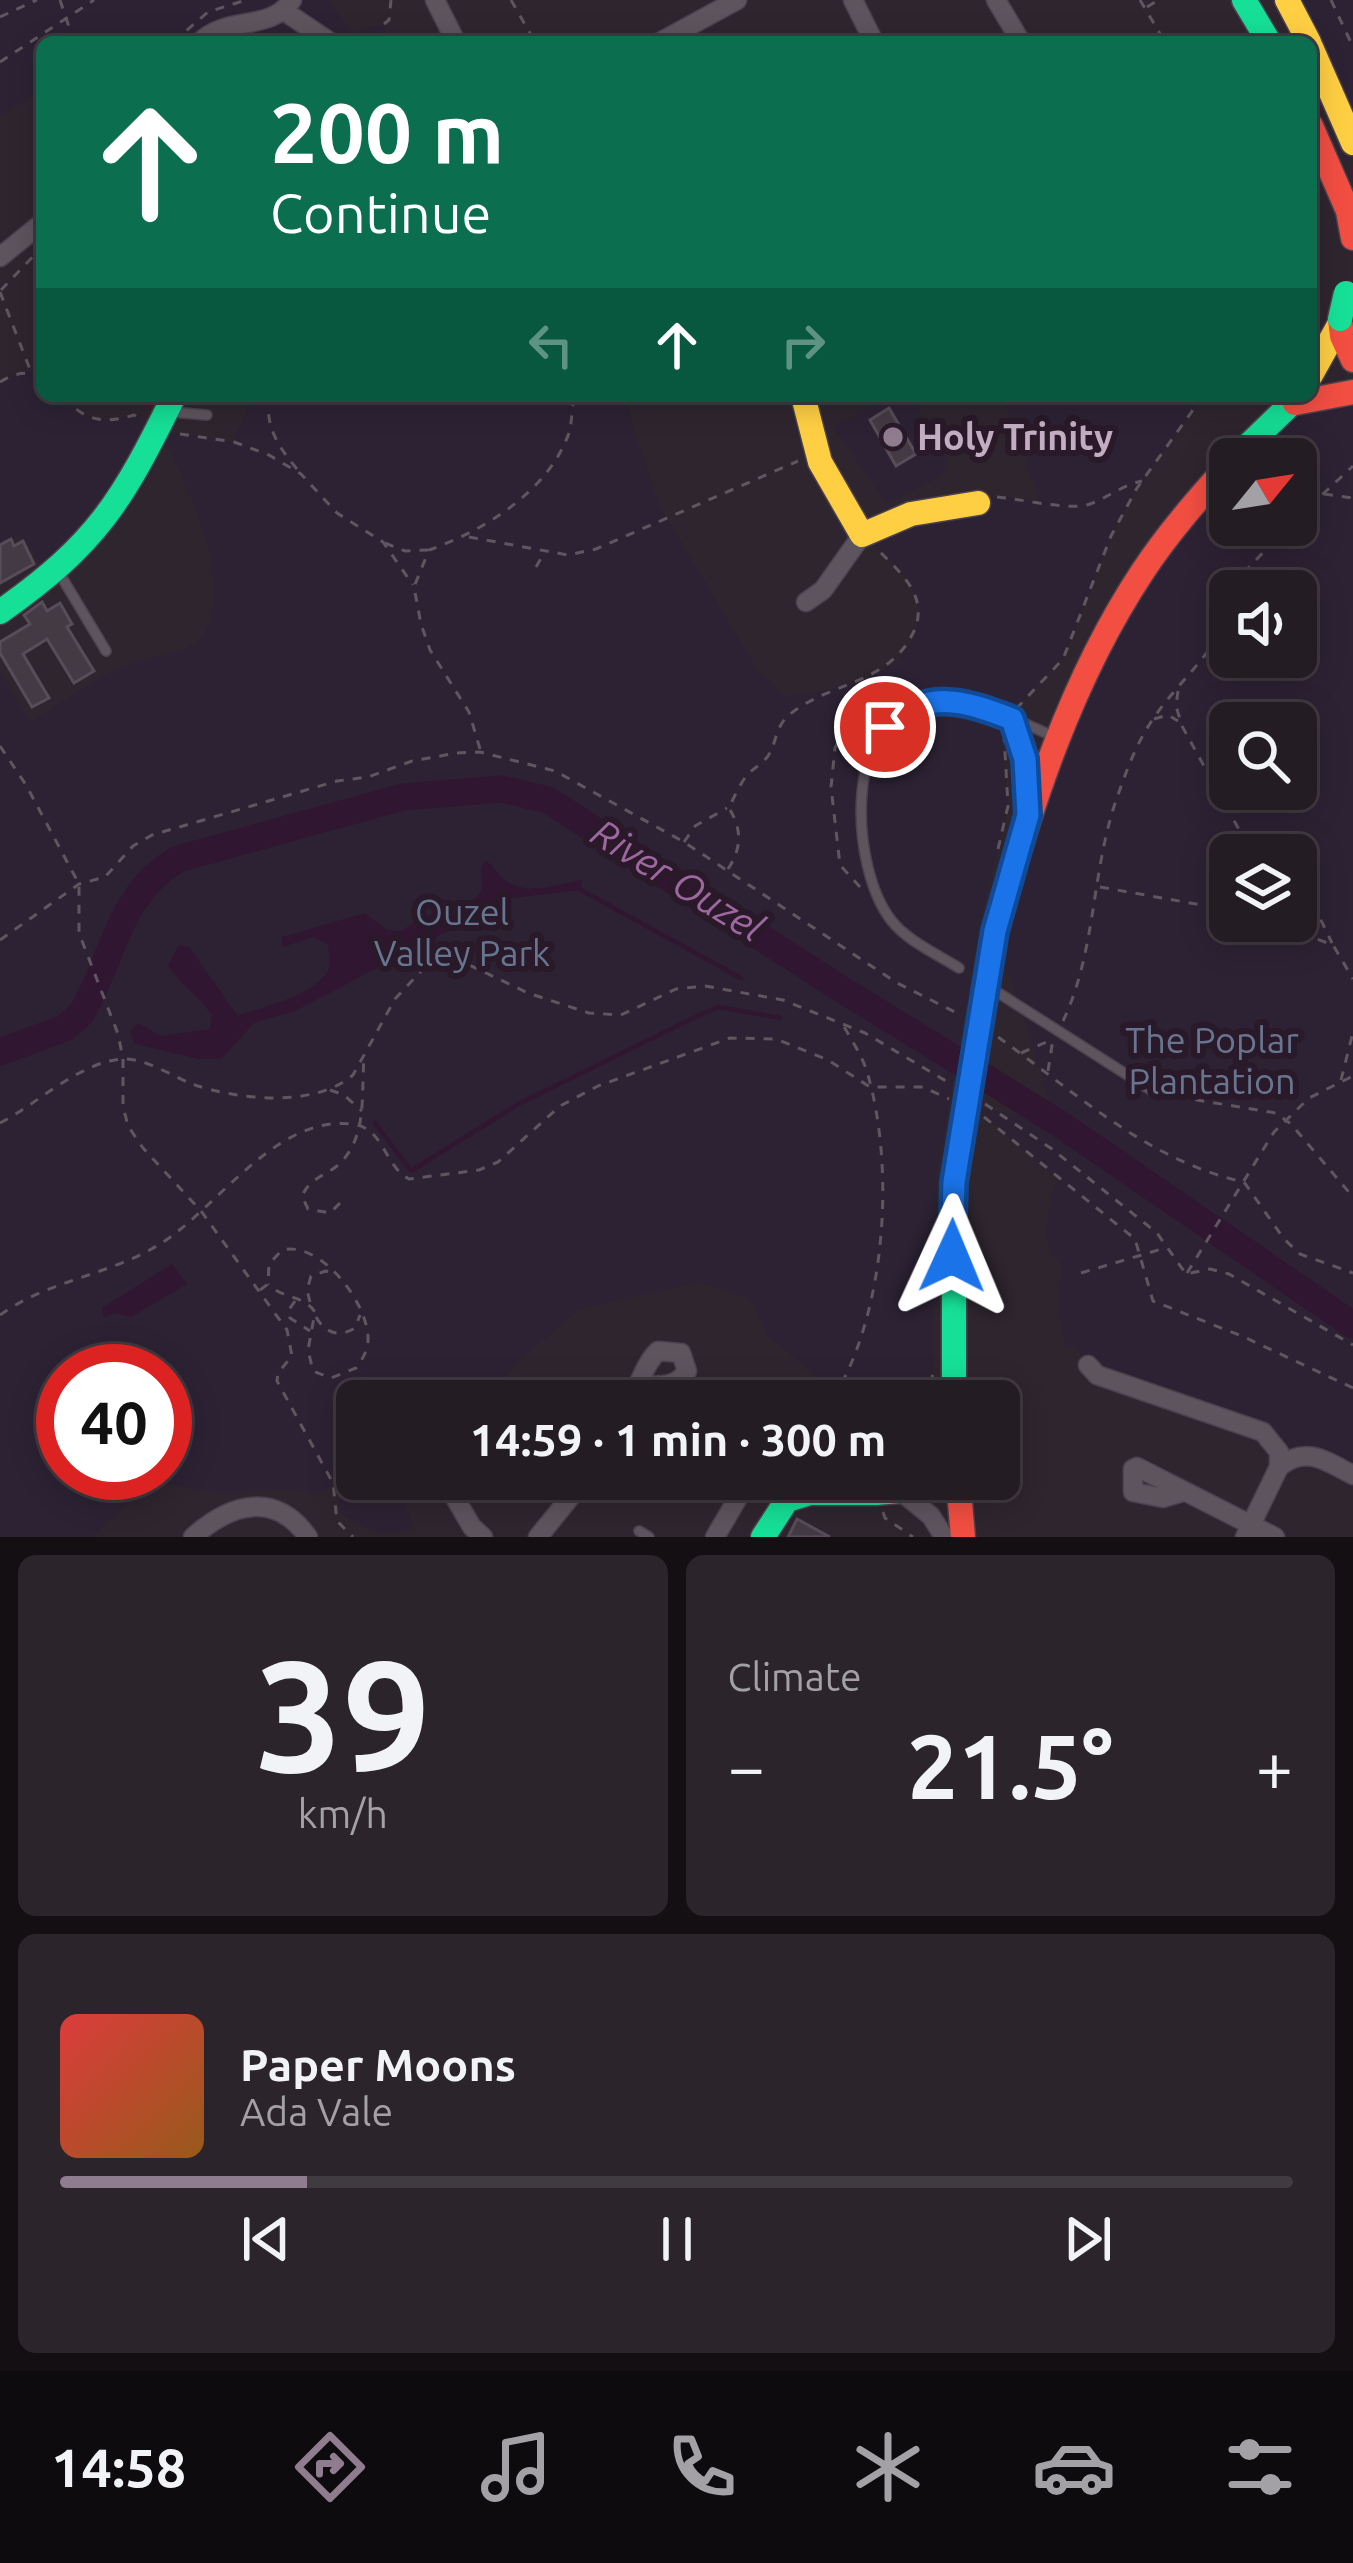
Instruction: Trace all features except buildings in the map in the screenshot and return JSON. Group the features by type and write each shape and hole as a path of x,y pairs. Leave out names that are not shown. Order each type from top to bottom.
{"street":[{"path":"435,0 453,36"},
{"path":"694,22 737,0"},
{"path":"853,0 871,36"},
{"path":"996,0 1017,36"},
{"path":"1244,0 1265,36"},
{"path":"1287,0 1306,36"},
{"path":"208,36 224,25 274,18 288,6 323,36"},
{"path":"1317,60 1353,143"},
{"path":"1317,139 1348,211 1353,238"},
{"path":"0,257 36,228"},
{"path":"1317,364 1340,321 1350,288"},
{"path":"1340,321 1353,360"},
{"path":"1317,396 1353,392"},
{"path":"807,402 817,453 832,489 862,535"},
{"path":"1256,438 1294,402"},
{"path":"0,612 58,571 91,538 131,482 165,413"},
{"path":"953,1380 954,1182 995,931 1028,815 1055,737 1100,638 1142,572 1209,485"},
{"path":"806,602 823,590 862,535 911,514 978,503"},
{"path":"1088,1365 1097,1375 1263,1432 1279,1451 1279,1467 1248,1530"},
{"path":"1279,1467 1307,1454 1353,1475"},
{"path":"1183,1492 1248,1530 1275,1537"},
{"path":"456,1500 483,1537"},
{"path":"538,1537 568,1500"},
{"path":"715,1537 737,1500"},
{"path":"763,1537 787,1500"},
{"path":"911,1500 932,1516 944,1537"},
{"path":"960,1500 963,1537"},
{"path":"964,1500 977,1537"},
{"path":"194,1537 232,1510 258,1506 287,1513 308,1537"}],"lane":[{"path":"165,413 207,415"},
{"path":"58,571 106,651"},
{"path":"959,968 893,923 872,883 861,834 864,779 874,743 898,716 931,700 1011,718 1055,737"},
{"path":"1011,718 1025,759 1028,815"},
{"path":"994,990 1056,1035 1153,1092"}],"path":[{"path":"0,16 37,0"},
{"path":"60,0 72,36"},
{"path":"42,36 94,0"},
{"path":"384,24 389,20 391,0"},
{"path":"511,0 532,36"},
{"path":"1140,0 1162,36"},
{"path":"1145,8 1158,0"},
{"path":"1331,0 1353,46"},
{"path":"0,62 36,40"},
{"path":"31,372 0,292 36,253"},
{"path":"0,382 12,374 36,374"},
{"path":"70,402 86,417 112,422 165,413 269,455 301,474"},
{"path":"268,402 272,433 301,474 337,513 405,551 429,550 467,536 507,511 548,468 568,433 573,402"},
{"path":"994,866 1008,806 1002,742 1011,718 1063,659 1111,536 1142,481 1199,402"},
{"path":"467,536 568,555 596,550 817,453"},
{"path":"1317,499 1353,466"},
{"path":"978,503 995,496 1070,508 1094,503 1142,481"},
{"path":"1322,494 1353,498"},
{"path":"684,842 695,826 729,808 746,776 772,750 778,728 790,714 869,677 899,657 917,626 918,610 909,580 862,535"},
{"path":"383,542 414,587 430,650 469,712 480,752"},
{"path":"1248,570 1270,546"},
{"path":"414,587 429,550"},
{"path":"536,567 546,550"},
{"path":"1048,1072 1056,1035 1080,984 1115,801 1152,720 1209,649"},
{"path":"869,677 835,748 832,787 840,865 880,903"},
{"path":"1180,685 1175,706 1180,722 1241,834"},
{"path":"1152,720 1168,715 1180,722"},
{"path":"0,746 79,884 79,933 111,1011 123,1059 122,1106 128,1126 142,1148 201,1211 287,1330 292,1351 277,1381 333,1483 337,1521 353,1537"},
{"path":"0,940 79,884 105,877 133,846 152,835 338,781 368,777 428,756 480,752 555,771 684,842 897,982 971,1021"},
{"path":"727,870 738,855 740,833 729,808"},
{"path":"1098,887 1209,906"},
{"path":"1317,913 1353,979"},
{"path":"1317,939 1333,945"},
{"path":"0,1123 87,1069 123,1059 221,1093 252,1098 343,1084 364,1057 395,998 425,967 443,960 460,961 528,994 589,1013 621,1015 676,989 705,986 784,1000 842,1023 953,1085"},
{"path":"842,1023 867,1071 878,1126 881,1211 864,1336 843,1380"},
{"path":"990,1032 1086,1105 1159,1150 1216,1176 1244,1182 1300,1254 1353,1273"},
{"path":"1340,1082 1353,1032"},
{"path":"1020,1053 1056,1035"},
{"path":"0,1315 49,1287 142,1253 201,1211 243,1171 295,1136 328,1125 360,1125 376,1135 400,1174 409,1179 479,1170 517,1147 560,1106 598,1086 730,1038 776,1039 803,1048 870,1087 923,1087 961,1105"},
{"path":"340,1203 330,1213 320,1214 308,1209 302,1196 312,1180 348,1154 363,1112 364,1057"},
{"path":"1186,1274 1285,1119 1309,1098 1353,1076"},
{"path":"1153,1092 1156,1084 1163,1084 1198,1100 1276,1113 1353,1197"},
{"path":"326,1089 344,1095 363,1112"},
{"path":"986,1105 1157,1233 1186,1274"},
{"path":"980,1113 1135,1239 1147,1291 1162,1308 1244,1336 1353,1388"},
{"path":"1081,1274 1166,1247"},
{"path":"259,1291 268,1284 269,1264 275,1256 290,1248 310,1253 334,1275 361,1314 368,1343 351,1372 331,1378 317,1375 309,1363 315,1316"},
{"path":"1186,1274 1210,1269 1229,1274 1353,1346"},
{"path":"334,1275 326,1271 311,1276 307,1290 315,1316 328,1331 343,1334 355,1328 361,1314"},
{"path":"268,1284 282,1296 312,1306"},
{"path":"296,1300 288,1311 290,1318 311,1331"},
{"path":"292,1351 308,1350"}],"green space":[{"path":"0,0 329,0 352,34 384,24 385,36 36,36 36,93 0,117"},
{"path":"1287,0 1353,0 1353,143 1317,65 1317,36 1304,36"},
{"name":"Ouzel Valley Park","path":"12,374 36,374 36,402 70,402 96,419 134,415 156,430 233,442 250,402 625,402 658,503 757,669 785,696 868,678 903,654 913,637 918,611 911,585 862,535 995,497 1040,500 1004,402 1199,402 1137,488 1111,536 1063,659 1009,718 1002,741 1008,806 979,926 937,1176 931,1380 822,1380 768,1336 749,1298 698,1282 578,1310 503,1380 336,1380 336,1484 314,1494 292,1489 222,1493 192,1488 192,1344 36,1344 36,1500 130,1500 92,1537 0,1537 0,672 30,722 115,670 190,646 210,621 214,596 212,567 194,504 156,431 50,578 21,534 0,545 0,382"},
{"name":"The Poplar Plantation","path":"1353,392 1353,1475 1289,1459 1273,1440 1088,1365 1075,1346 1066,1347 1057,1301 1063,1266 1047,1236 1057,1178 980,1113 962,1106 1056,1121 1009,973 1000,969 995,931 1100,638 1209,491 1209,546 1317,546 1317,438 1257,438 1295,403"},
{"path":"884,402 914,402 948,460 946,473 887,504 833,427"},
{"path":"404,1500 412,1528 376,1531 343,1515 339,1501"}],"shaded area":[{"path":"486,861 503,879 523,888 582,880 581,890 511,898 295,1011 254,1023 221,1059 199,1059 135,1044 130,1032 138,1023 161,1036 210,1029 212,1015 168,965 179,945 189,947 237,1015 298,995 328,971 328,945 314,937 282,947 282,937 365,913 387,930 401,931 423,917 469,905 482,890 481,868"},
{"path":"172,1264 187,1284 131,1317 114,1313 104,1318 102,1308"}],"waterway":[{"name":"River Ouzel","path":"0,1052 65,1028 81,1014 129,909 158,873 178,859 403,797 502,789 548,800 1057,1122 1353,1325"},
{"path":"581,890 741,978"},
{"path":"375,1123 411,1171 520,1103 702,1014 719,1007 780,1018"}],"traffic: fast":[{"path":"1244,0 1265,36"},
{"path":"1340,319 1346,293"},
{"path":"0,612 61,564 104,518 171,402"},
{"path":"1256,438 1293,402"},
{"path":"954,1182 954,1380"},
{"path":"763,1537 787,1500"}],"traffic: slow":[{"path":"1287,0 1306,36"},
{"path":"1317,61 1353,143"},
{"path":"1317,364 1340,323"},
{"path":"805,402 820,462 862,535 911,514 978,503"}],"traffic: jam":[{"path":"1317,140 1348,211 1353,238"},
{"path":"1340,319 1353,360"},
{"path":"1317,399 1353,392"},
{"path":"1295,403 1300,402"},
{"path":"995,931 1038,791 1094,656 1153,557 1209,487"},
{"path":"954,1182 995,931"},
{"path":"960,1500 963,1537"}],"place":[{"name":"Holy Trinity","path":"893,437"}],"route":[{"path":"885,727 913,706 949,701 1012,719 1025,759 1028,815 995,931 954,1182 952,1256"}]}
